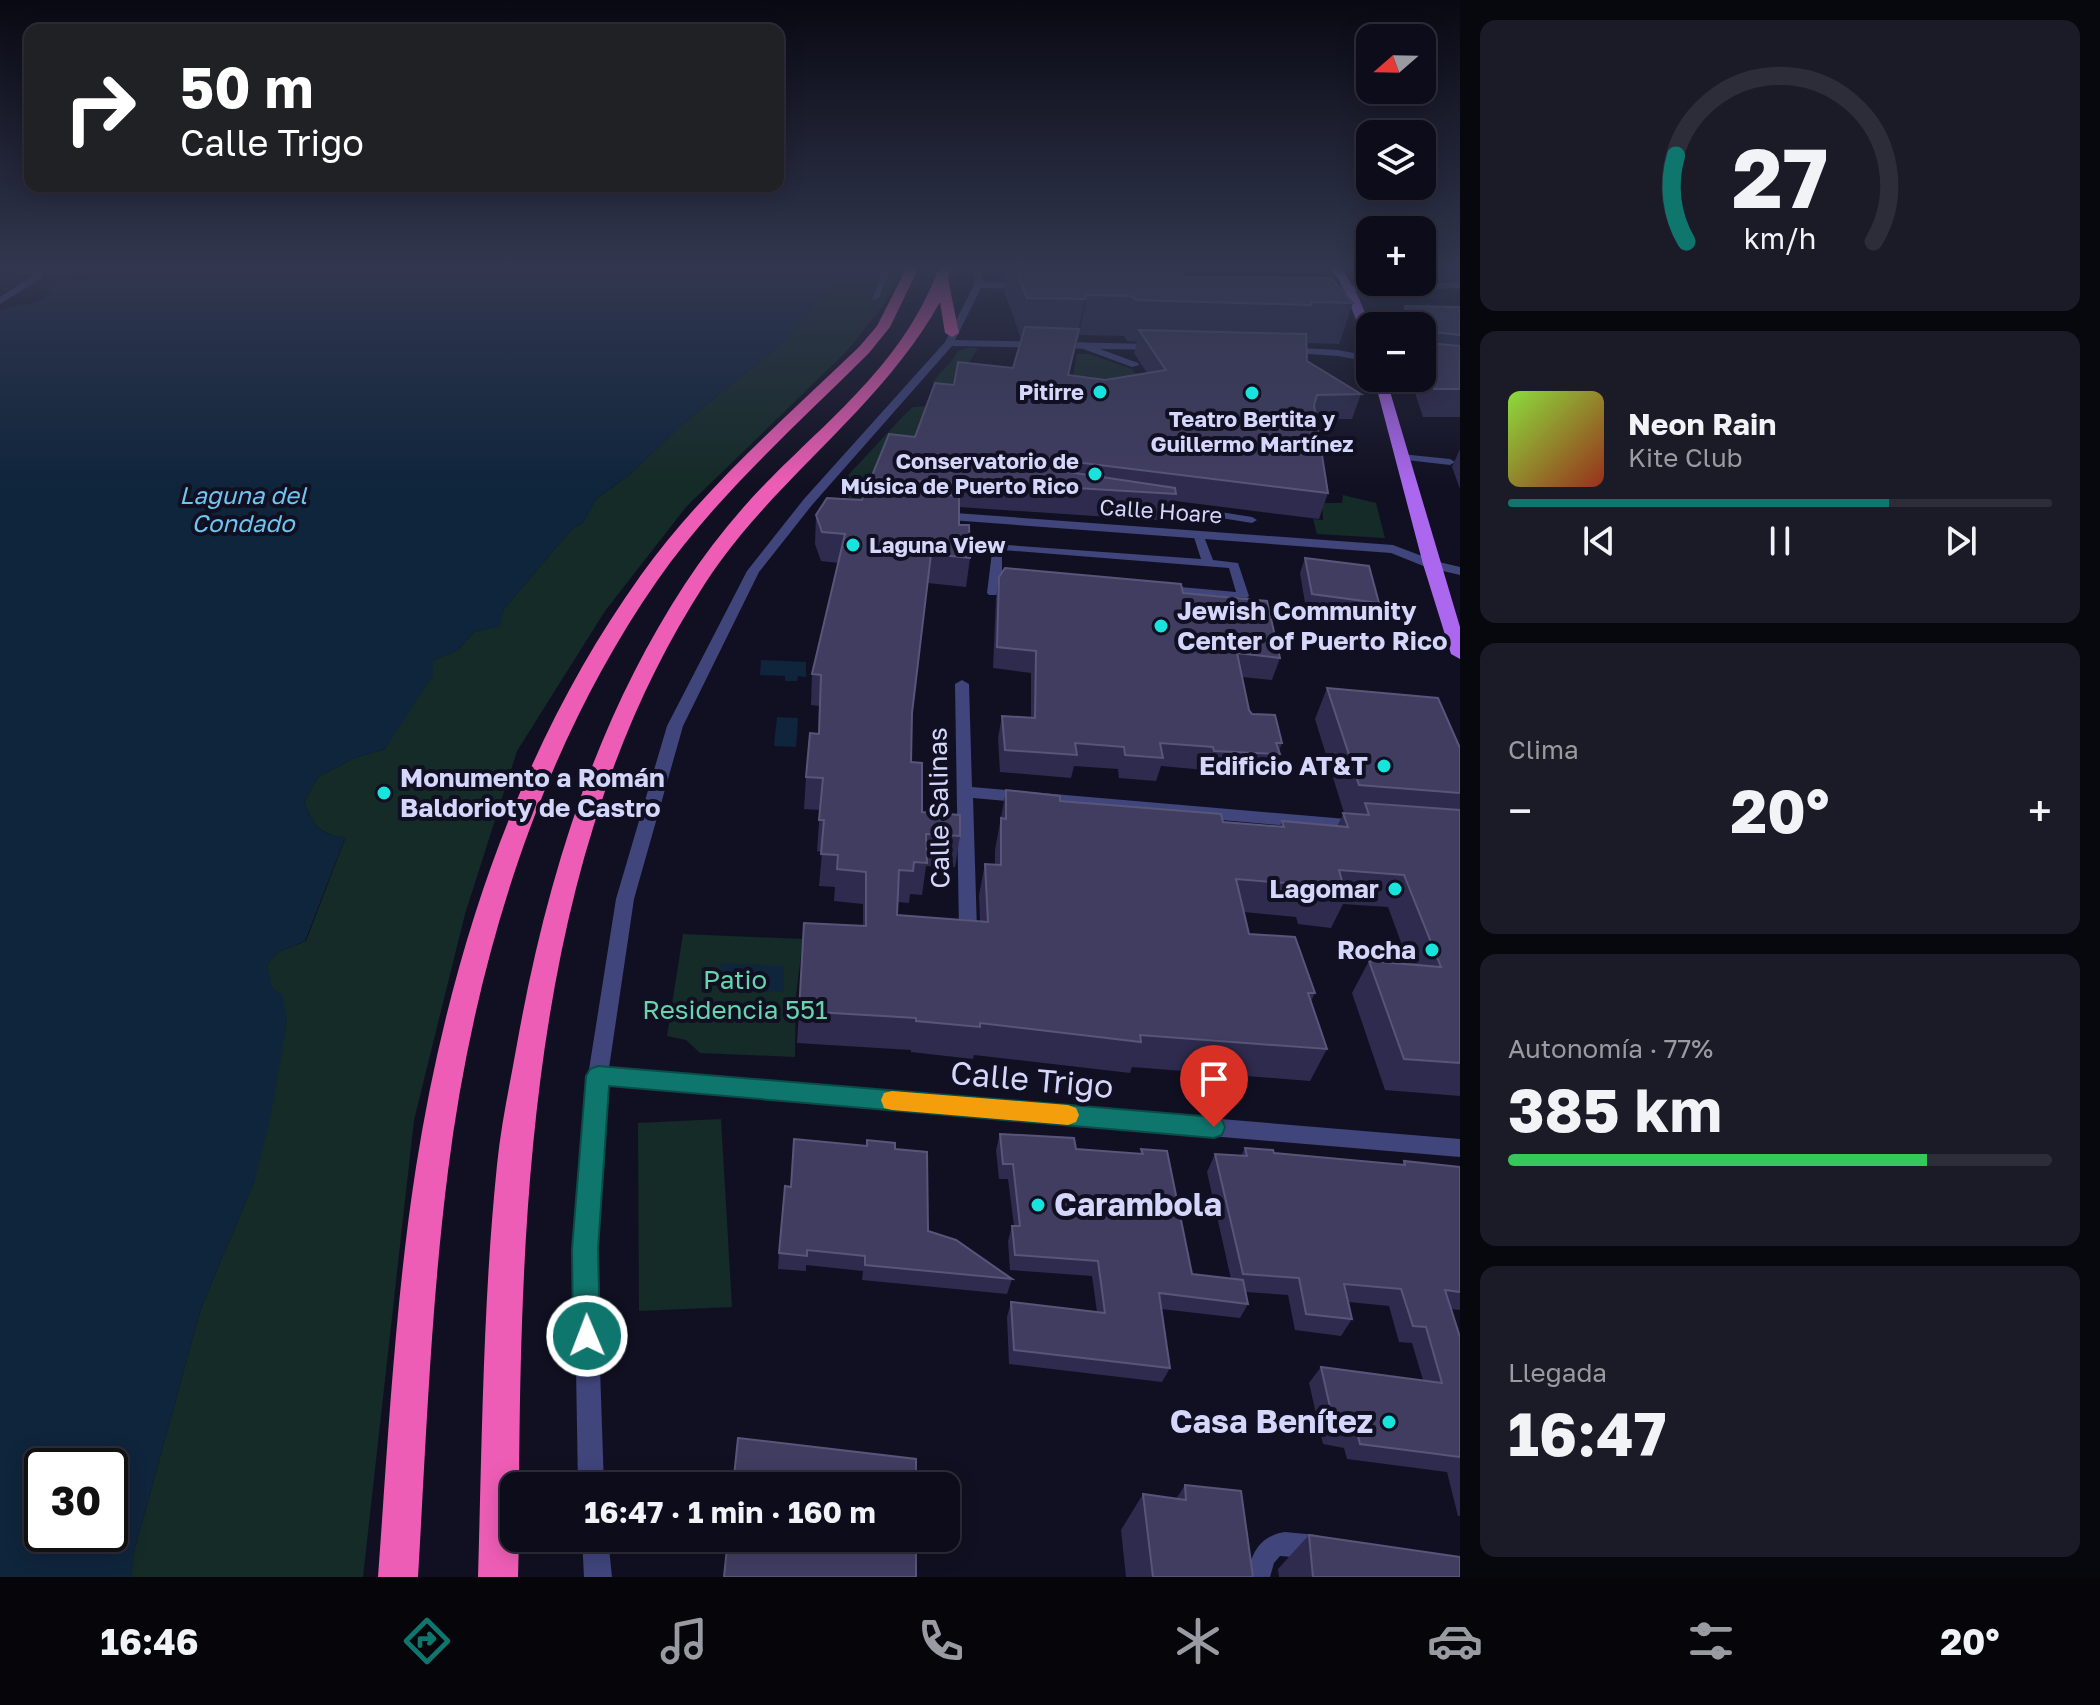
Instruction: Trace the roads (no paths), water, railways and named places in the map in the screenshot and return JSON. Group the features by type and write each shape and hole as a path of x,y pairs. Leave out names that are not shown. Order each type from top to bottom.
{"highway":[{"path":"398,1577 413,1351 434,1157 469,992 497,889 529,802 556,736 584,683 612,631 647,579 710,503 873,339"},
{"path":"498,1577 503,1331 513,1163 537,1002 563,888 589,805 636,688 695,583 751,510 886,370 910,339"}],"main road":[{"path":"1384,392 1431,564 1460,654"}],"street":[{"path":"591,1472 585,1249 598,1076 625,899 675,726 753,571 816,504 950,339"},
{"path":"961,339 1171,347"},
{"path":"1275,350 1356,356"},
{"name":"Calle Hoare","path":"932,516 1393,549 1460,571"},
{"name":"Calle Salinas","path":"962,684 968,931"},
{"path":"965,792 1383,828"},
{"name":"Calle Trigo","path":"598,1076 1460,1148"},
{"path":"596,1552 598,1577"}],"lane":[{"path":"1081,345 1135,365"},
{"path":"1401,457 1450,462"},
{"path":"1139,503 1252,520 1258,538"},
{"path":"1198,534 1208,562"},
{"path":"993,593 997,546 1234,565 1243,596 996,574"},
{"path":"1258,1577 1262,1556 1274,1545 1291,1543 1337,1550"}],"water":[{"name":"Laguna del Condado","path":"0,339 787,339 685,422 628,476 596,499 583,522 570,531 504,609 500,626 474,632 458,650 433,660 433,675 385,749 354,758 318,777 304,802 318,828 345,838 305,941 278,952 267,964 272,988 282,994 287,1021 271,1114 254,1182 201,1308 135,1548 131,1577 0,1577"},
{"path":"761,660 806,662 806,677 798,676 797,681 785,681 785,676 760,675"},
{"path":"777,717 798,718 796,747 774,746"},
{"path":"721,963 784,966 783,992 719,988"}],"place":[{"name":"Pitirre","path":"1100,392"},
{"name":"Teatro Bertita y Guillermo Martínez","path":"1252,393"},
{"name":"Conservatorio de Música de Puerto Rico","path":"1095,474"},
{"name":"Laguna View","path":"853,545"},
{"name":"Jewish Community Center of Puerto Rico","path":"1161,626"},
{"name":"Edificio AT&T","path":"1384,766"},
{"name":"Monumento a Román Baldorioty de Castro","path":"384,793"},
{"name":"Lagomar","path":"1395,889"},
{"name":"Rocha","path":"1432,950"},
{"name":"Carambola","path":"1038,1205"},
{"name":"Casa Benítez","path":"1389,1422"}],"park label":[{"name":"Patio Residencia 551","path":"735,995"}]}
